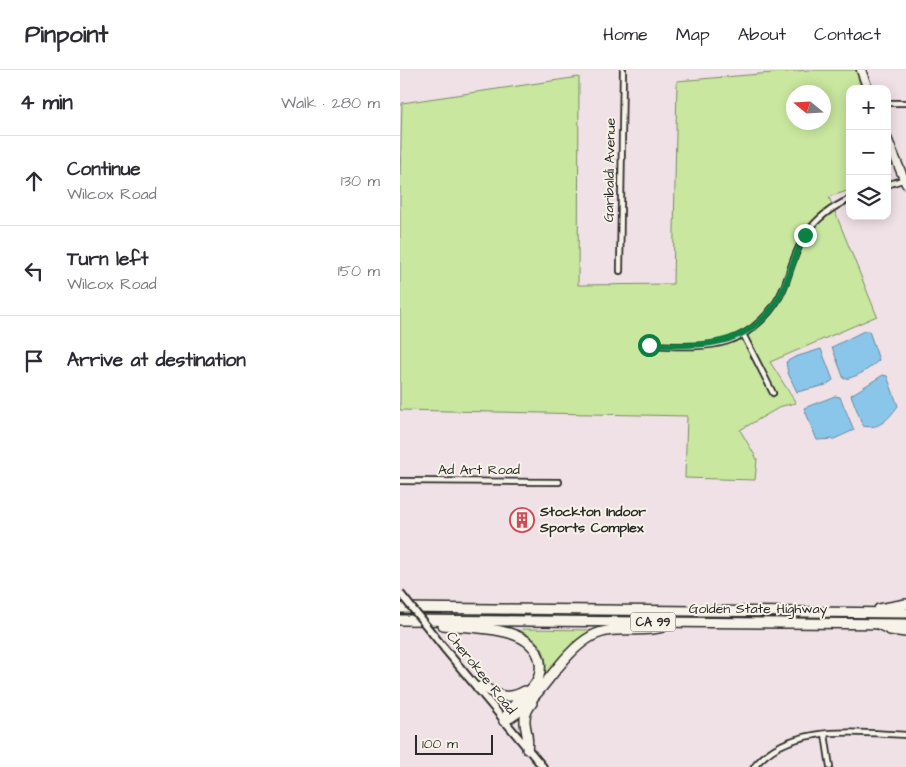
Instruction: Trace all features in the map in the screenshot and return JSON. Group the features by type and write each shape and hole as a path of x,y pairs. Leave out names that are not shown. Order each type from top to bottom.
{"highway":[{"path":"869,612 906,604"},
{"name":"Golden State Highway","path":"400,608 906,613"},
{"name":"Golden State Highway","path":"400,620 719,624 875,622 906,624"},
{"path":"422,620 439,625 514,634 532,644 539,659 541,671 524,718 524,727 529,740 527,749"},
{"path":"875,622 890,630 906,632"},
{"path":"504,721 507,711 533,692 576,647 589,638 607,631 662,628 670,623"},
{"path":"478,688 483,686 494,694 503,697 533,692"}],"main road":[{"path":"861,70 867,85"},
{"path":"891,148 905,181"}],"street":[{"name":"Garibaldi Avenue","path":"620,271 623,70"},
{"path":"891,103 906,103"},
{"path":"891,184 905,181"},
{"path":"649,345 717,344 743,334 756,324 775,304 800,243 812,226 835,206 846,201"},
{"path":"743,334 773,393"},
{"name":"Ad Art Road","path":"400,481 559,482"},
{"name":"Cherokee Road","path":"400,593 543,767"},
{"path":"754,767 767,754 788,742 807,736 825,734 906,735"},
{"path":"825,734 830,767"}],"green space":[{"path":"808,70 856,70 860,85 846,85 846,191 829,197 877,316 770,362 796,403 782,406 740,430 757,459 755,480 685,478 687,416 400,410 400,179 402,103 579,77 578,285 673,284 677,81"},
{"path":"522,629 591,630 591,633 561,656 547,674 545,673 544,653 538,643 521,632"}],"water":[{"path":"864,331 869,331 879,360 863,372 844,379 832,347"},
{"path":"821,349 833,380 826,385 797,392 788,373 786,362 795,357"},
{"path":"883,375 887,376 898,406 879,425 863,426 851,395"},
{"path":"835,396 840,397 854,430 834,439 817,440 804,408"}],"place":[{"name":"Stockton Indoor Sports Complex","path":"522,520"}],"route":[{"path":"649,345 699,346 717,344 730,341 749,330 775,304 784,288 796,252 805,235"}]}
